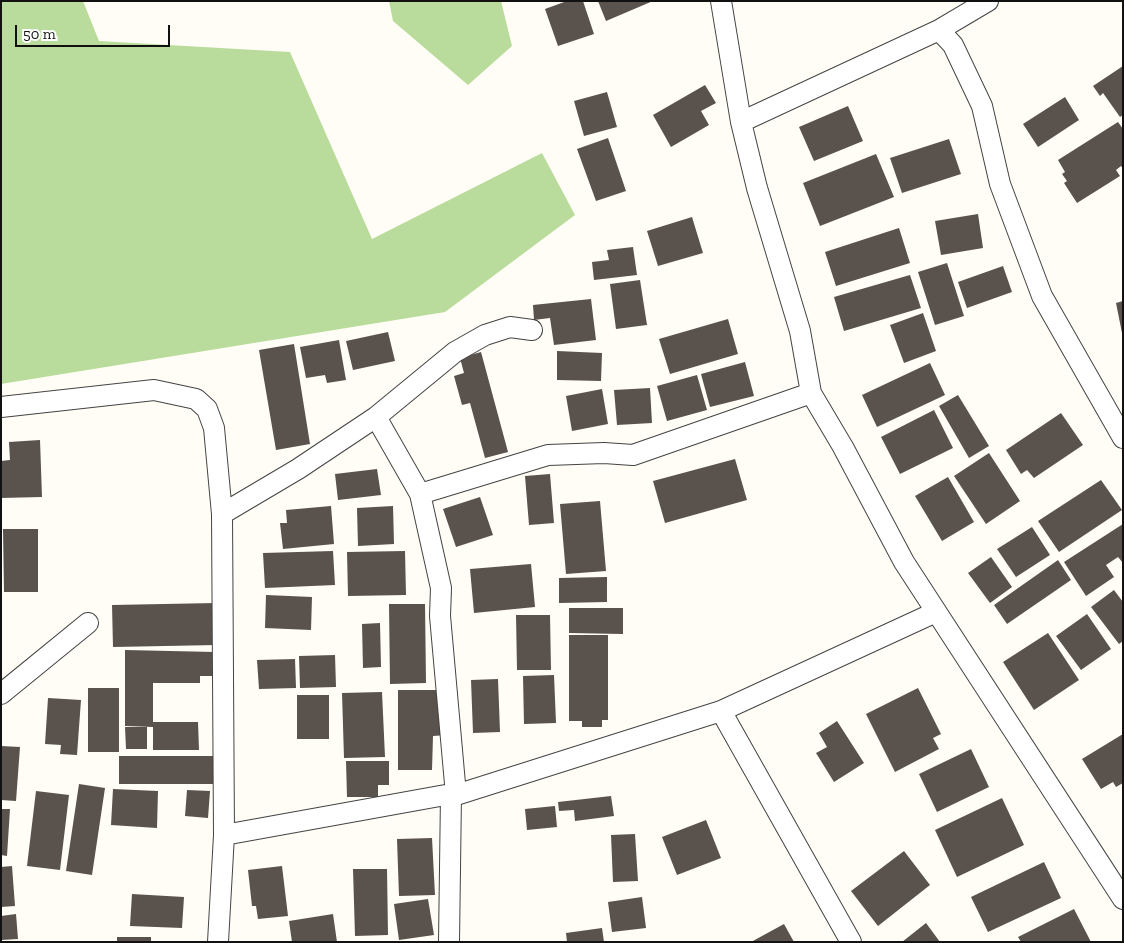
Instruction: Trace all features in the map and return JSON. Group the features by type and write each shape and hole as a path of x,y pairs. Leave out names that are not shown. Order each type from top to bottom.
{"street":[{"path":"721,1 741,122 757,188 800,331 811,393 843,447 904,562 1123,899"},
{"path":"741,122 939,30 988,1"},
{"path":"939,30 952,45 982,106 1000,184 1042,296 1123,438"},
{"path":"222,514 298,469 376,417 455,352 484,335 510,327 532,330"},
{"path":"1,407 154,390 196,400 207,409 214,428 222,514 224,835 218,942"},
{"path":"420,494 548,455 604,453 633,455 811,393"},
{"path":"376,417 420,494 441,588 440,616 453,795 449,942"},
{"path":"224,835 453,795 721,711 936,612"},
{"path":"1,694 88,623"},
{"path":"721,711 851,942"}],"green space":[{"path":"1,1 83,1 99,41 290,52 372,239 542,153 575,215 445,312 1,384"},
{"path":"389,1 501,1 512,46 468,85 393,21"}],"building":[{"path":"567,1 583,1 594,34 558,46 545,9"},
{"path":"598,1 653,1 606,21"},
{"path":"1123,66 1123,115 1120,117 1103,93 1100,96 1093,86"},
{"path":"705,85 716,103 701,111 709,125 671,147 653,115"},
{"path":"607,92 617,127 584,136 574,101"},
{"path":"1065,97 1079,120 1038,147 1023,124"},
{"path":"848,106 863,141 814,161 799,127"},
{"path":"1118,122 1123,129 1123,169 1121,166 1116,170 1120,176 1077,203 1064,183 1067,181 1062,174 1065,172 1058,160"},
{"path":"608,138 626,191 596,201 577,149"},
{"path":"949,139 961,174 902,193 890,158"},
{"path":"876,154 894,197 820,226 803,183"},
{"path":"978,214 983,248 941,255 935,221"},
{"path":"692,217 703,253 658,266 647,231"},
{"path":"899,228 910,263 836,286 825,252"},
{"path":"633,247 637,275 594,280 592,262 609,260 607,250"},
{"path":"947,263 964,316 935,325 918,272"},
{"path":"1003,266 1012,292 967,308 958,282"},
{"path":"910,275 921,308 844,331 834,297"},
{"path":"640,280 647,325 616,329 610,284"},
{"path":"591,299 596,340 554,345 550,318 534,320 533,305"},
{"path":"1123,301 1123,333 1122,333 1116,303"},
{"path":"923,313 936,351 904,363 890,325"},
{"path":"728,319 738,354 670,374 659,339"},
{"path":"388,332 395,361 353,370 346,341"},
{"path":"339,340 346,380 327,383 325,375 306,378 300,347"},
{"path":"294,344 310,444 276,450 259,350"},
{"path":"557,351 602,353 601,381 557,380"},
{"path":"481,352 508,452 485,458 470,403 462,405 454,376 464,373 460,358"},
{"path":"745,362 754,396 710,407 701,374"},
{"path":"930,363 945,395 877,427 862,395"},
{"path":"697,375 707,410 667,421 657,386"},
{"path":"650,388 652,423 617,425 614,390"},
{"path":"602,389 608,424 572,431 566,396"},
{"path":"958,395 989,446 969,458 939,406"},
{"path":"934,410 953,448 900,474 881,437"},
{"path":"1061,413 1083,445 1034,478 1027,470 1021,474 1006,450"},
{"path":"40,440 42,497 1,498 1,461 10,460 9,442"},
{"path":"989,453 1020,501 986,524 954,476"},
{"path":"735,459 747,500 665,523 653,481"},
{"path":"377,469 381,495 338,500 335,474"},
{"path":"550,474 554,523 529,525 525,476"},
{"path":"948,477 974,522 942,541 915,496"},
{"path":"1101,480 1122,510 1059,552 1038,521"},
{"path":"480,497 493,535 456,547 443,509"},
{"path":"600,501 606,571 566,574 560,504"},
{"path":"331,506 334,544 283,549 280,523 287,523 286,510"},
{"path":"393,506 394,544 358,546 357,508"},
{"path":"1123,524 1123,563 1118,557 1106,565 1114,577 1086,596 1064,562"},
{"path":"1032,527 1050,555 1016,577 997,549"},
{"path":"3,529 38,529 38,592 4,592"},
{"path":"333,551 335,585 265,588 263,553"},
{"path":"405,551 406,595 348,596 347,552"},
{"path":"991,557 1012,587 990,603 968,573"},
{"path":"1058,560 1071,580 1007,624 994,605"},
{"path":"531,564 535,607 474,613 470,569"},
{"path":"607,577 607,602 559,603 559,578"},
{"path":"1114,590 1123,602 1123,641 1119,644 1091,607"},
{"path":"266,595 312,597 311,630 265,628"},
{"path":"216,603 217,645 113,647 112,605"},
{"path":"389,604 425,604 426,683 390,684"},
{"path":"569,608 623,608 623,634 569,633"},
{"path":"1087,614 1111,649 1081,670 1056,636"},
{"path":"516,615 550,615 551,670 517,670"},
{"path":"380,623 381,667 363,668 362,624"},
{"path":"1048,633 1079,680 1034,710 1003,662"},
{"path":"569,635 608,635 608,720 602,720 602,727 582,727 582,721 569,721"},
{"path":"125,650 215,652 215,676 200,676 200,683 153,683 153,722 198,722 199,750 153,750 153,727 125,726"},
{"path":"335,655 336,687 300,688 299,656"},
{"path":"295,659 296,688 259,689 257,660"},
{"path":"554,675 556,723 524,724 523,676"},
{"path":"498,679 500,732 473,733 471,680"},
{"path":"88,688 119,688 119,752 88,752"},
{"path":"918,688 941,734 933,738 939,749 895,772 866,714"},
{"path":"398,690 447,690 447,735 433,736 432,770 398,770"},
{"path":"382,692 385,757 344,758 342,693"},
{"path":"297,695 329,695 329,739 297,739"},
{"path":"48,698 81,700 77,755 60,754 61,745 45,744"},
{"path":"837,721 864,763 834,782 816,753 827,747 819,733"},
{"path":"125,727 147,727 147,749 126,749"},
{"path":"1123,734 1123,783 1116,787 1113,782 1101,789 1082,759"},
{"path":"1,746 20,747 16,801 1,800"},
{"path":"971,749 989,787 937,812 919,774"},
{"path":"119,756 213,756 213,784 119,784"},
{"path":"346,761 389,761 389,785 378,785 378,797 347,797"},
{"path":"79,784 105,788 92,875 66,871"},
{"path":"113,789 158,791 157,828 111,825"},
{"path":"187,790 210,791 208,818 185,816"},
{"path":"36,791 69,795 60,870 27,866"},
{"path":"611,796 614,816 575,821 574,810 559,811 558,802"},
{"path":"1002,798 1024,845 957,877 935,830"},
{"path":"555,806 557,827 527,830 525,809"},
{"path":"1,809 10,809 7,856 1,855"},
{"path":"706,820 721,858 677,875 662,837"},
{"path":"635,834 638,881 613,882 611,835"},
{"path":"432,838 435,895 399,896 397,839"},
{"path":"904,851 930,885 878,926 851,891"},
{"path":"1044,862 1061,898 988,932 971,897"},
{"path":"12,866 15,906 1,907 1,867"},
{"path":"282,866 288,916 258,919 256,906 252,906 248,870"},
{"path":"353,869 387,869 388,935 355,936"},
{"path":"132,894 184,897 182,928 130,926"},
{"path":"642,897 646,928 612,932 608,902"},
{"path":"428,899 434,935 399,940 394,904"},
{"path":"1074,909 1091,942 1021,942 1018,937"},
{"path":"16,914 18,939 1,940 1,916"},
{"path":"333,914 337,942 292,942 289,921"},
{"path":"926,923 940,942 902,942"},
{"path":"784,924 794,942 751,942"},
{"path":"602,928 604,942 567,942 566,933"},
{"path":"117,937 151,937 151,942 117,942"}]}
